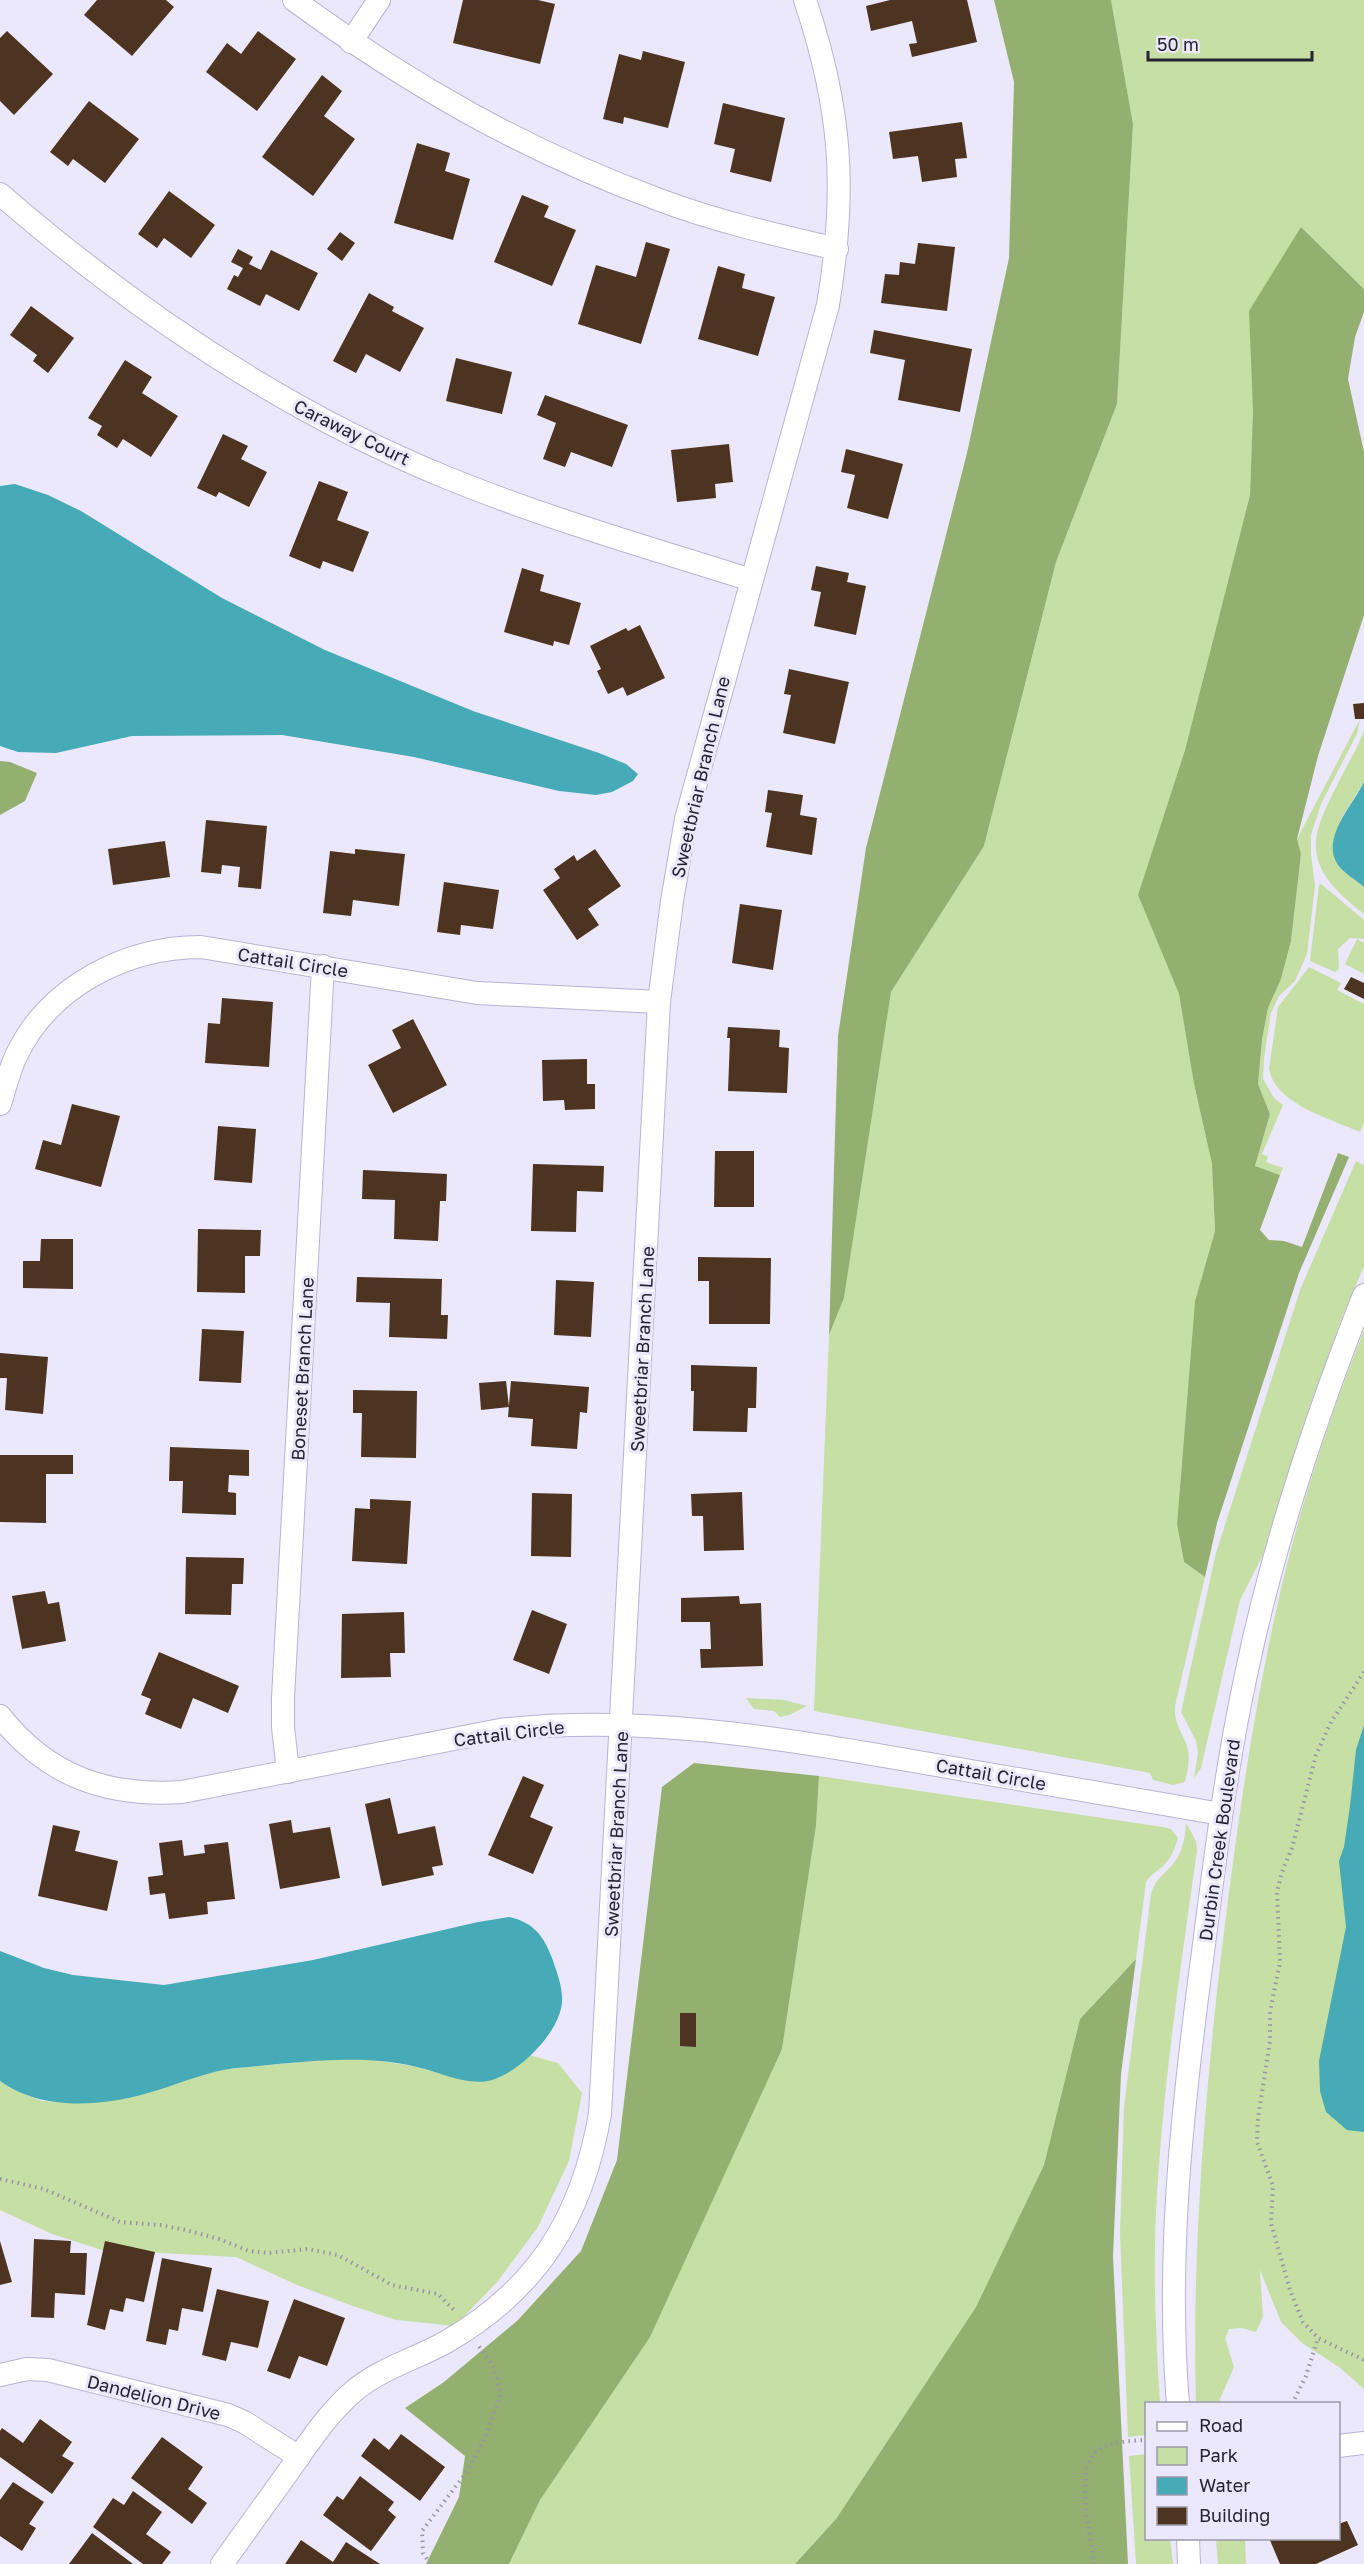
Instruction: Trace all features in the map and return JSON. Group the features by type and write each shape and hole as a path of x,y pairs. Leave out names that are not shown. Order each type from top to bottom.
{"street":[{"path":"294,0 351,42 410,80 470,115 594,175 659,200 747,228 837,249"},
{"path":"351,42 379,0"},
{"name":"Sweetbriar Branch Lane","path":"222,2564 330,2414 354,2391 382,2372 444,2343 482,2319 516,2289 546,2255 580,2194 593,2155 600,2114 659,1002 672,901 686,819 828,305 837,249 840,194 838,145 832,94 805,0"},
{"name":"Caraway Court","path":"0,194 44,232 125,294 191,340 285,398 360,438 448,478 545,516 751,580"},
{"name":"Cattail Circle","path":"0,1104 16,1056 32,1029 68,993 103,970 141,954 175,947 201,947 477,993 659,1002"},
{"name":"Boneset Branch Lane","path":"288,1772 283,1727 283,1698 323,966"},
{"name":"Durbin Creek Boulevard","path":"1178,2402 1174,2284 1176,2200 1191,2044 1221,1814 1245,1676 1264,1594 1305,1454 1364,1295"},
{"name":"Cattail Circle","path":"0,1716 18,1737 51,1764 101,1786 128,1792 155,1794 182,1792 500,1730 548,1725 622,1726 770,1737 1221,1814"},
{"name":"Dandelion Drive","path":"0,2375 27,2369 48,2370 228,2415 244,2422 299,2457"},
{"path":"1340,2446 1364,2443"},
{"path":"1188,2540 1190,2564"}],"path":[{"path":"1364,1672 1331,1722 1316,1755 1305,1790 1292,1848 1277,1892 1280,1962 1270,2012 1270,2041 1258,2118 1257,2142 1273,2186 1271,2223 1290,2290 1303,2322 1318,2338 1364,2360"},
{"path":"0,2179 44,2189 120,2222 160,2225 186,2230 219,2239 249,2251 268,2253 308,2249 338,2255 392,2285 438,2294 450,2304 494,2368 501,2395 486,2435 468,2470 422,2531 423,2553 430,2564"},
{"path":"1293,2402 1306,2376 1318,2338"},
{"path":"1094,2564 1084,2483 1087,2466 1096,2451 1119,2443 1145,2440"}],"green space":[{"path":"994,0 1111,0 1133,124 1117,404 1056,562 984,846 891,992 844,1298 829,1335 838,1036 866,848 967,453 1009,258 1014,82"},
{"path":"1111,0 1364,0 1364,289 1301,227 1253,410 1250,495 1185,750 1138,895 1179,994 1194,1084 1212,1164 1215,1231 1195,1301 1177,1524 1184,1562 1205,1577 1175,1706 1176,1721 1188,1748 1188,1767 1185,1782 1173,1785 1153,1780 1150,1773 814,1711 829,1335 844,1298 891,992 984,846 1056,562 1117,404 1133,124"},
{"path":"1301,227 1364,289 1364,312 1355,337 1348,379 1364,452 1364,615 1318,756 1297,839 1301,854 1291,941 1281,979 1268,1008 1262,1040 1258,1084 1270,1114 1255,1166 1280,1175 1260,1230 1269,1240 1284,1241 1302,1247 1338,1153 1349,1157 1299,1273 1217,1523 1205,1577 1184,1562 1177,1524 1195,1301 1215,1231 1212,1164 1194,1084 1179,994 1138,895 1185,750 1250,495 1253,410 1249,311"},
{"path":"1360,719 1357,734 1321,804 1311,835 1315,886 1307,954 1295,981 1279,996 1271,1013 1263,1079 1274,1098 1283,1105 1262,1154 1268,1157 1266,1162 1283,1168 1280,1175 1255,1166 1270,1114 1258,1084 1268,1008 1281,979 1291,941 1301,854 1297,839"},
{"path":"1364,730 1364,782 1342,817 1334,838 1334,851 1338,865 1364,887 1364,914 1341,895 1326,877 1318,861 1316,844 1326,809"},
{"path":"0,761 10,762 37,773 25,801 0,815"},
{"path":"1321,884 1364,920 1364,939 1350,938 1338,949 1339,969 1335,972 1310,961 1319,885"},
{"path":"1357,939 1364,943 1364,974 1345,964"},
{"path":"1309,967 1341,983 1337,990 1364,1004 1364,1122 1360,1132 1320,1116 1293,1101 1273,1081 1269,1069 1278,1007"},
{"path":"1356,1161 1364,1165 1364,1266 1341,1320 1303,1425 1263,1555 1240,1600 1201,1768 1194,1778 1198,1752 1196,1741 1181,1712 1216,1553 1300,1290"},
{"path":"1364,1330 1364,2389 1339,2367 1302,2343 1281,2322 1260,2270 1263,2317 1256,2332 1242,2328 1229,2329 1225,2338 1234,2367 1221,2402 1196,2402 1197,2245 1203,2140 1218,1982 1243,1791 1268,1649 1286,1567 1316,1464"},
{"path":"746,1698 784,1700 807,1706 780,1717 774,1711 754,1709"},
{"path":"694,1763 819,1776 816,1826 782,2049 650,2337 540,2500 509,2564 426,2564 459,2497 465,2456 405,2408 444,2382 518,2320 581,2251 617,2160 662,1787"},
{"path":"819,1776 1163,1827 1171,1829 1178,1838 1169,1859 1146,1882 1136,1959 1080,2019 1044,2165 976,2307 836,2519 795,2564 509,2564 540,2500 782,2049 816,1826"},
{"path":"1186,1823 1196,1841 1197,1851 1167,2076 1156,2213 1155,2308 1160,2402 1145,2402 1145,2435 1128,2437 1120,2233 1124,2107 1151,1894 1157,1881 1179,1855"},
{"path":"1136,1959 1121,2074 1113,2256 1128,2564 795,2564 836,2519 976,2307 1044,2165 1080,2019"},
{"path":"529,2055 558,2063 582,2093 569,2161 538,2227 498,2281 455,2326 396,2320 297,2285 236,2257 102,2250 52,2234 0,2210 0,2081 10,2088 42,2101 80,2103 137,2095 220,2070 238,2068 321,2060 369,2059 419,2067 445,2075 518,2065"},
{"path":"1145,2454 1145,2540 1170,2540 1173,2564 1136,2564 1129,2456"},
{"path":"1216,2540 1245,2540 1246,2564 1218,2564"}],"water":[{"path":"15,484 48,495 81,511 222,598 325,650 473,711 599,753 626,764 638,774 633,781 612,792 596,795 559,791 414,757 282,735 132,736 56,753 18,752 0,746 0,486"},
{"path":"1364,782 1364,887 1338,865 1333,855 1333,844 1340,822"},
{"path":"1364,1725 1363,2132 1347,2130 1326,2112 1320,2091 1319,2061 1346,1927 1339,1861 1344,1847 1356,1750"},
{"path":"509,1917 531,1926 545,1943 559,1980 562,2002 560,2014 554,2026 537,2049 514,2069 492,2080 473,2082 394,2063 327,2060 226,2069 139,2096 77,2104 37,2098 0,2081 0,1951 44,1968 73,1975 164,1985 313,1960"}],"building":[{"path":"97,0 166,0 174,7 132,56 84,15"},
{"path":"463,0 538,0 555,4 540,64 453,43"},
{"path":"890,0 967,0 977,42 912,57 909,44 917,43 912,21 871,31 866,6"},
{"path":"7,31 53,74 14,115 0,101 0,38"},
{"path":"258,31 296,59 257,111 206,72 227,43 241,54"},
{"path":"643,51 685,62 668,128 624,117 623,124 603,119 619,54 641,60"},
{"path":"322,75 342,91 324,116 355,139 313,196 262,157"},
{"path":"89,101 139,139 105,183 73,159 68,166 50,152"},
{"path":"723,103 785,118 771,182 730,172 735,149 714,144"},
{"path":"962,122 967,158 955,159 957,177 922,182 918,156 893,159 889,132"},
{"path":"417,143 450,153 445,171 470,179 453,240 394,223"},
{"path":"169,191 215,225 191,258 164,238 157,248 138,234"},
{"path":"522,195 549,206 544,217 576,230 552,286 494,262"},
{"path":"340,232 355,243 342,261 327,249"},
{"path":"646,242 670,249 641,344 578,324 596,265 636,277"},
{"path":"918,243 955,247 947,311 881,303 885,274 899,275 900,262 915,264"},
{"path":"238,249 253,257 249,264 261,270 271,250 318,273 299,311 266,294 260,306 227,289 234,275 238,277 243,268 231,262"},
{"path":"718,266 745,274 742,288 775,297 758,356 698,339"},
{"path":"369,293 394,307 392,311 424,328 400,372 366,354 356,373 333,361"},
{"path":"31,306 74,338 48,373 33,361 37,355 10,335"},
{"path":"874,330 972,349 960,412 898,400 905,360 870,353"},
{"path":"456,358 512,372 502,414 446,401"},
{"path":"125,360 152,377 142,393 178,416 151,457 123,439 117,448 97,435 102,426 88,418"},
{"path":"545,395 628,425 612,467 571,452 565,467 543,459 556,423 537,415"},
{"path":"223,434 248,446 241,459 267,472 249,507 219,492 216,497 197,488"},
{"path":"729,444 733,482 715,484 716,498 677,502 671,450"},
{"path":"846,449 903,464 888,519 847,508 855,475 841,472"},
{"path":"319,481 348,492 337,520 369,532 353,572 323,561 320,569 289,556"},
{"path":"816,566 849,573 847,582 866,586 856,635 814,626 821,592 811,590"},
{"path":"522,568 544,575 540,591 581,603 569,645 554,641 553,646 504,632"},
{"path":"640,625 665,678 627,696 623,687 608,694 597,671 601,669 590,646 626,628 628,631"},
{"path":"789,669 849,682 835,744 783,733 791,695 784,694"},
{"path":"1364,703 1364,719 1355,719 1353,704"},
{"path":"768,790 803,795 800,815 817,818 812,855 766,847 772,813 765,812"},
{"path":"206,820 267,826 261,889 238,887 240,867 222,865 221,874 201,872"},
{"path":"165,841 170,877 113,885 108,849"},
{"path":"355,849 405,854 399,906 353,900 351,916 323,913 330,851 355,854"},
{"path":"595,849 621,886 588,909 599,925 577,940 543,890 560,878 554,869 574,855 577,861"},
{"path":"444,882 499,890 493,929 461,925 460,935 437,932"},
{"path":"740,904 782,910 773,970 732,963"},
{"path":"1351,977 1364,983 1364,999 1344,989"},
{"path":"222,998 273,1002 269,1067 205,1063 208,1023 220,1024"},
{"path":"413,1019 447,1085 393,1113 368,1065 401,1048 392,1030"},
{"path":"728,1027 780,1030 779,1047 789,1048 787,1093 728,1091 730,1038 727,1038"},
{"path":"587,1059 587,1084 595,1084 595,1109 565,1110 564,1100 543,1101 542,1060"},
{"path":"72,1104 120,1116 101,1187 35,1169 43,1140 61,1145"},
{"path":"218,1126 256,1129 252,1183 214,1180"},
{"path":"715,1151 754,1151 754,1207 714,1207"},
{"path":"533,1164 604,1166 603,1192 577,1191 576,1232 531,1231"},
{"path":"363,1170 447,1174 446,1201 440,1201 438,1241 394,1239 395,1200 362,1199"},
{"path":"198,1229 261,1230 260,1256 245,1256 245,1293 197,1292"},
{"path":"41,1239 73,1239 73,1289 23,1288 23,1261 40,1261"},
{"path":"698,1257 771,1258 770,1324 709,1324 709,1281 698,1281"},
{"path":"357,1277 442,1279 441,1315 448,1315 447,1339 389,1337 390,1303 356,1302"},
{"path":"556,1280 594,1282 591,1337 554,1335"},
{"path":"202,1329 244,1331 241,1383 199,1381"},
{"path":"0,1353 48,1357 43,1414 5,1410 7,1378 0,1378"},
{"path":"691,1365 757,1367 756,1408 748,1408 747,1432 693,1431 694,1391 691,1391"},
{"path":"506,1381 509,1407 481,1410 479,1383"},
{"path":"511,1381 589,1387 587,1413 580,1412 577,1449 531,1446 533,1419 508,1417"},
{"path":"353,1390 417,1391 416,1458 361,1457 362,1413 353,1413"},
{"path":"170,1447 249,1450 249,1476 229,1475 228,1492 236,1493 236,1515 182,1513 183,1481 169,1481"},
{"path":"0,1455 73,1455 73,1474 46,1474 46,1523 0,1522"},
{"path":"742,1492 744,1550 704,1551 703,1516 692,1516 691,1494"},
{"path":"532,1493 572,1494 571,1557 531,1556"},
{"path":"370,1499 411,1501 407,1564 352,1561 355,1508 370,1509"},
{"path":"186,1557 244,1558 243,1584 232,1584 231,1615 185,1614"},
{"path":"45,1591 48,1604 59,1602 66,1641 22,1649 12,1596"},
{"path":"739,1596 740,1604 761,1603 763,1666 701,1668 700,1649 711,1649 710,1622 681,1622 681,1598"},
{"path":"532,1610 567,1624 549,1674 513,1660"},
{"path":"404,1612 405,1653 390,1653 391,1677 341,1678 342,1614"},
{"path":"159,1652 239,1686 228,1713 193,1698 181,1729 145,1714 151,1699 141,1695"},
{"path":"523,1776 544,1785 530,1817 553,1827 533,1874 488,1855"},
{"path":"390,1798 398,1834 435,1826 443,1865 432,1867 434,1875 382,1886 365,1804"},
{"path":"291,1820 293,1833 330,1827 340,1878 280,1889 269,1824"},
{"path":"53,1825 80,1831 75,1851 118,1861 107,1911 38,1896"},
{"path":"182,1840 184,1856 205,1853 204,1845 228,1842 235,1899 207,1902 208,1914 169,1919 165,1893 150,1895 148,1877 163,1875 159,1843"},
{"path":"680,2013 696,2013 696,2047 680,2046"},
{"path":"34,2239 71,2241 70,2253 87,2253 85,2295 55,2293 54,2318 31,2317"},
{"path":"0,2241 12,2282 0,2285"},
{"path":"105,2241 155,2252 144,2302 126,2298 123,2312 110,2309 105,2330 87,2325"},
{"path":"162,2258 212,2268 203,2312 182,2308 178,2331 169,2329 166,2345 146,2341"},
{"path":"217,2289 269,2301 258,2348 231,2342 226,2361 202,2355"},
{"path":"294,2299 345,2318 327,2366 299,2356 290,2379 267,2371"},
{"path":"40,2419 72,2442 62,2456 74,2463 52,2494 0,2457 2,2428 23,2443"},
{"path":"401,2434 445,2467 420,2501 361,2456 374,2438 389,2450"},
{"path":"162,2437 203,2467 188,2489 207,2503 192,2524 131,2478"},
{"path":"360,2476 394,2502 388,2510 396,2517 371,2551 323,2515 337,2496 343,2500"},
{"path":"13,2482 44,2502 29,2524 36,2528 22,2551 0,2536 0,2500"},
{"path":"133,2491 162,2512 146,2534 171,2552 162,2564 143,2564 93,2527 113,2498 124,2505"},
{"path":"1347,2521 1358,2545 1316,2564 1280,2564 1270,2540 1340,2540 1340,2523"},
{"path":"92,2533 133,2564 69,2564"},
{"path":"301,2540 333,2562 346,2542 380,2564 285,2564"}]}
